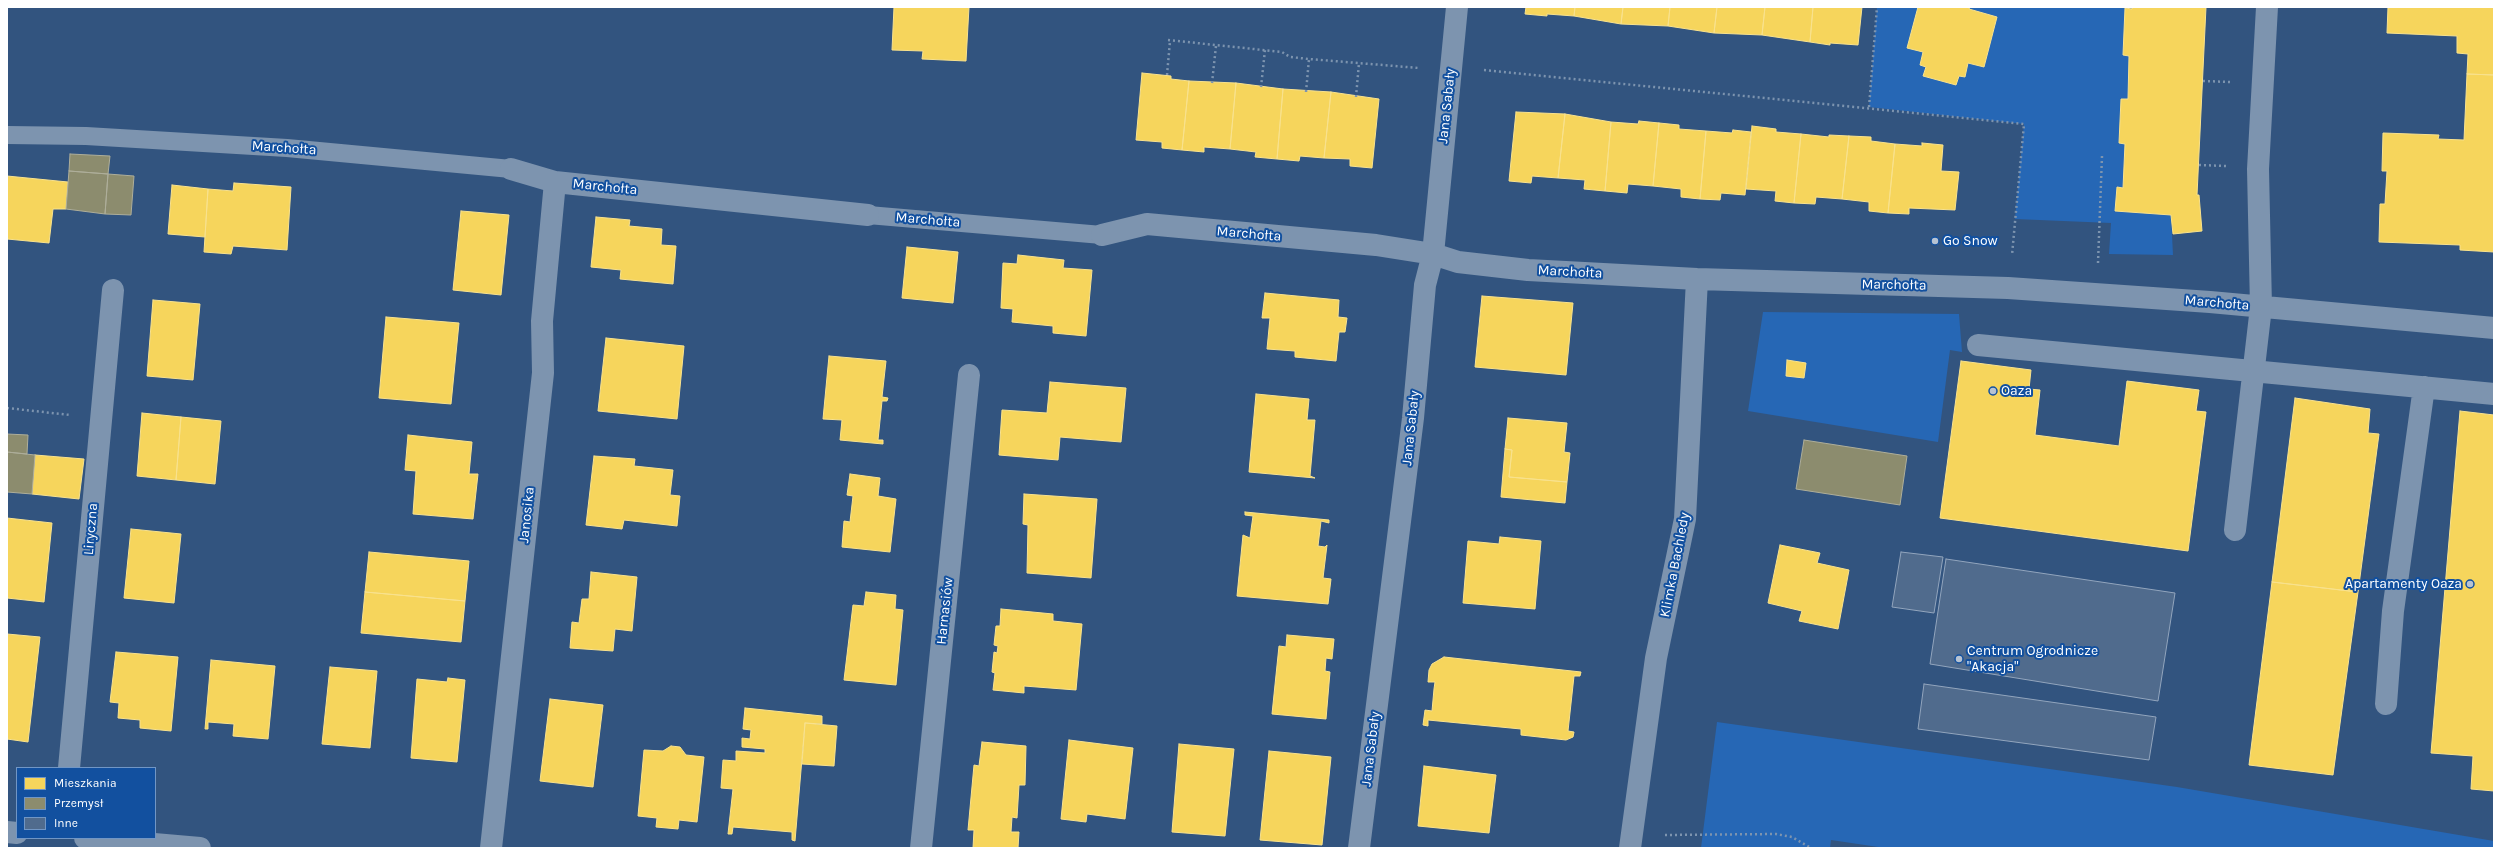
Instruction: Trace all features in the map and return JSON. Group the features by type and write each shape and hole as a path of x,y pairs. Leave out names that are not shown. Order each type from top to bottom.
{"street":[{"name":"Jana Sabały","path":"1359,848 1413,418 1424,284 1432,254 1457,7"},
{"path":"2234,530 2261,307 2258,169 2267,7"},
{"name":"Marchołta","path":"511,169 555,182 868,215"},
{"name":"Janosika","path":"491,848 543,373 542,321 555,182"},
{"name":"Marchołta","path":"1102,236 1147,224 1376,245 1432,254 1458,262 1528,270 1697,279 2008,288 2261,307 2494,328"},
{"name":"Klimka Bachledy","path":"1631,842 1656,658 1685,519 1697,279"},
{"name":"Liryczna","path":"69,767 113,290"},
{"path":"1978,344 2494,394"},
{"name":"Harnasiów","path":"921,848 969,375"},
{"path":"2386,704 2393,611 2424,387"},
{"path":"96,839 200,848"}],"lane":[{"name":"Marchołta","path":"7,135 86,136 287,148 511,169"},
{"name":"Marchołta","path":"868,215 1102,236"}],"path":[{"path":"1869,107 1877,7"},
{"path":"1167,75 1169,41 1265,50 1309,59 1451,69 1491,70 1869,107 2024,124 2011,263"},
{"path":"1212,83 1216,46"},
{"path":"1261,87 1265,50"},
{"path":"1306,92 1309,59"},
{"path":"1356,97 1359,63"},
{"path":"2098,267 2102,156"},
{"path":"7,408 101,418"},
{"path":"1631,842 1776,834 1792,837 1811,848"}],"shaded area":[{"path":"1877,7 1918,7 1923,52 1920,65 1926,67 1924,76 1956,85 1959,76 1965,77 1968,63 1984,67 1997,17 1969,9 1970,7 2132,7 2132,9 2126,8 2123,55 2129,56 2128,99 2121,99 2119,143 2125,144 2123,188 2117,187 2115,211 2171,215 2173,255 2109,254 2111,223 2015,219 2024,124 1869,107"},
{"path":"1763,312 1959,314 1962,352 1950,350 1938,442 1748,411"},
{"path":"1717,722 2177,787 2494,841 2494,848 1885,848 1831,840 1830,848 1701,848"}],"building: Mieszkania":[{"path":"894,7 969,7 966,61 922,59 923,51 892,50"},
{"path":"1526,7 1575,7 1574,16 1547,14 1547,16 1525,14"},
{"path":"1575,7 1623,7 1621,24 1574,16"},
{"path":"1623,7 1670,7 1668,26 1621,24"},
{"path":"1670,7 1717,7 1714,33 1668,26"},
{"path":"1717,7 1765,7 1762,35 1714,33"},
{"path":"1765,7 1813,7 1810,42 1762,35"},
{"path":"1813,7 1862,7 1858,45 1830,43 1830,45 1810,42"},
{"path":"1918,7 1970,7 1969,9 1997,17 1984,67 1968,63 1965,77 1959,76 1956,85 1923,76 1926,67 1920,65 1923,52 1907,48"},
{"path":"2132,7 2206,7 2197,195 2199,195 2202,231 2173,234 2171,215 2115,211 2117,187 2123,188 2125,144 2119,143 2121,99 2128,99 2129,56 2123,55 2125,8 2132,9"},
{"path":"2388,7 2494,7 2494,75 2467,74 2468,54 2457,53 2457,36 2387,33"},
{"path":"1142,73 1171,76 1171,79 1189,81 1182,150 1162,148 1162,142 1136,140"},
{"path":"2467,74 2494,75 2494,252 2460,250 2460,245 2379,242 2380,204 2385,204 2387,171 2382,171 2383,133 2439,135 2438,139 2464,140"},
{"path":"1189,81 1236,83 1230,149 1204,147 1204,152 1182,150"},
{"path":"1236,83 1283,89 1277,159 1255,157 1256,152 1230,149"},
{"path":"1283,89 1331,92 1324,158 1300,156 1299,161 1277,159"},
{"path":"1331,92 1379,99 1372,168 1350,166 1350,159 1324,158"},
{"path":"1516,112 1565,114 1558,178 1532,176 1531,183 1509,181"},
{"path":"1565,114 1611,122 1605,191 1584,189 1585,180 1558,178"},
{"path":"1639,121 1659,123 1653,186 1628,184 1627,193 1605,191 1611,122 1638,124"},
{"path":"1659,123 1679,125 1679,129 1706,131 1700,199 1681,197 1681,189 1653,186"},
{"path":"1752,126 1776,129 1776,132 1801,134 1794,203 1775,201 1776,191 1746,189"},
{"path":"1733,130 1751,132 1745,195 1721,193 1720,200 1700,199 1706,131 1732,133"},
{"path":"1801,134 1829,137 1829,135 1849,136 1842,199 1816,197 1815,204 1794,203"},
{"path":"1849,136 1871,137 1871,141 1895,144 1888,213 1869,211 1869,202 1842,199"},
{"path":"1922,143 1943,145 1941,171 1959,172 1955,210 1909,208 1909,214 1888,213 1895,144 1922,146"},
{"path":"7,176 68,182 66,209 53,209 49,243 7,239"},
{"path":"234,183 291,187 287,250 233,246 231,254 204,252 208,189 233,191"},
{"path":"172,185 208,189 205,237 168,234"},
{"path":"461,211 509,215 501,295 453,290"},
{"path":"596,217 630,220 629,226 662,229 661,245 676,246 673,284 620,279 621,270 591,267"},
{"path":"907,247 958,252 953,303 902,298"},
{"path":"1018,255 1064,260 1063,268 1092,270 1086,336 1053,333 1053,326 1012,322 1013,309 1001,308 1003,263 1017,264"},
{"path":"1265,293 1339,300 1338,317 1347,318 1345,332 1339,332 1336,361 1295,357 1295,351 1267,349 1270,318 1262,318"},
{"path":"1482,296 1573,303 1566,375 1475,367"},
{"path":"153,300 200,304 193,380 147,376"},
{"path":"386,317 459,323 451,404 379,398"},
{"path":"606,338 684,346 677,419 598,411"},
{"path":"829,356 886,361 882,397 888,398 887,401 882,401 878,440 883,440 883,444 840,440 842,420 823,419"},
{"path":"1787,360 1806,363 1804,378 1786,376"},
{"path":"1961,361 2031,370 2029,389 2040,390 2035,435 2119,446 2127,381 2199,390 2196,411 2206,412 2188,551 1940,518"},
{"path":"1050,382 1126,388 1121,442 1060,437 1058,460 999,455 1002,410 1047,413"},
{"path":"1256,394 1309,399 1307,420 1315,420 1310,476 1315,478 1249,472"},
{"path":"2295,398 2370,409 2368,433 2379,434 2358,592 2272,582"},
{"name":"Apartamenty Oaza","path":"2460,411 2494,415 2494,791 2471,789 2473,756 2431,753"},
{"path":"142,413 181,417 176,480 137,476"},
{"path":"181,417 221,421 215,484 176,480"},
{"path":"1508,418 1567,423 1564,452 1570,453 1567,482 1509,477 1512,450 1505,449"},
{"path":"408,435 472,442 469,474 478,474 473,519 413,514 416,471 405,470"},
{"path":"1505,449 1512,450 1509,477 1567,482 1565,503 1501,497"},
{"path":"35,455 84,459 79,499 32,494"},
{"path":"594,456 635,459 634,466 673,470 670,495 680,496 677,526 624,520 622,529 586,525"},
{"path":"850,474 880,478 878,496 896,499 890,552 842,547 844,521 850,522 853,496 847,495"},
{"path":"1024,494 1097,499 1091,578 1027,573 1028,525 1023,524"},
{"path":"1245,512 1329,520 1329,523 1321,521 1318,546 1325,547 1327,545 1323,578 1331,579 1328,604 1237,596 1243,535 1250,538 1253,516 1245,515"},
{"path":"7,518 52,523 44,602 7,598"},
{"path":"131,529 181,534 174,603 124,598"},
{"path":"1500,537 1541,541 1535,609 1463,603 1468,541 1499,544"},
{"path":"1780,545 1820,553 1817,563 1849,570 1838,629 1799,621 1802,611 1768,603"},
{"path":"369,552 469,561 465,601 365,592"},
{"path":"591,572 637,577 632,631 615,629 613,651 570,648 572,622 579,623 582,599 589,599"},
{"path":"2272,582 2358,592 2333,775 2249,765"},
{"path":"365,592 465,601 461,642 361,633"},
{"path":"866,592 896,595 895,609 903,610 896,685 844,680 853,605 864,606"},
{"path":"1001,609 1053,614 1053,621 1082,624 1076,690 1024,686 1024,693 993,690 995,673 992,672 994,652 997,653 998,646 994,645 996,626 1000,626"},
{"path":"7,634 40,637 28,742 7,739"},
{"path":"1287,635 1334,639 1332,659 1326,658 1325,671 1330,672 1326,719 1272,714 1279,646 1286,647"},
{"path":"116,652 178,657 171,731 140,728 140,720 118,718 119,703 110,702"},
{"path":"1444,657 1581,672 1580,676 1574,676 1568,731 1574,732 1573,737 1566,740 1521,735 1521,729 1428,720 1428,726 1423,725 1425,710 1432,711 1435,682 1428,682 1429,670 1432,664"},
{"path":"211,660 275,666 268,739 233,736 234,724 208,722 208,729 205,729"},
{"path":"330,667 377,671 370,748 322,744"},
{"path":"448,678 465,680 457,762 411,758 417,679 447,682"},
{"path":"550,699 603,705 593,787 540,781"},
{"path":"745,708 822,716 822,724 805,723 795,841 792,840 792,832 733,827 732,834 728,834 733,789 721,788 723,760 736,761 736,751 765,753 765,749 742,747 742,738 750,739 751,730 743,729"},
{"path":"805,723 837,726 834,766 802,764"},
{"path":"1069,740 1133,748 1125,819 1087,814 1086,822 1061,819"},
{"path":"982,742 1026,746 1025,785 1019,785 1017,818 1012,817 1011,832 1019,832 1018,848 973,848 974,830 968,830 974,765 979,766"},
{"path":"1179,744 1234,749 1225,836 1172,832"},
{"path":"671,746 680,747 686,755 704,757 697,822 679,820 678,829 656,827 657,818 638,816 644,750 663,751"},
{"path":"1269,751 1331,757 1322,845 1260,840"},
{"path":"1424,766 1496,775 1489,833 1418,826"}],"building: Przemysł":[{"path":"70,154 110,156 108,174 69,171"},
{"path":"69,171 108,174 105,214 66,209"},
{"path":"108,174 134,176 131,215 105,214"},
{"path":"7,434 28,435 27,454 7,452"},
{"path":"1804,440 1907,456 1900,505 1796,489"},
{"path":"7,452 35,455 32,494 7,492"}],"building: Inne":[{"path":"1901,552 1943,557 1934,613 1892,607"},
{"path":"1946,559 2175,593 2158,701 1930,664"},
{"path":"1924,684 2156,717 2149,760 1918,729"}],"place":[{"name":"Go Snow","path":"1935,241"},
{"name":"Oaza","path":"1993,391"},
{"name":"Apartamenty Oaza","path":"2470,584"},
{"name":"Centrum Ogrodnicze \"Akacja\"","path":"1959,659"}]}
